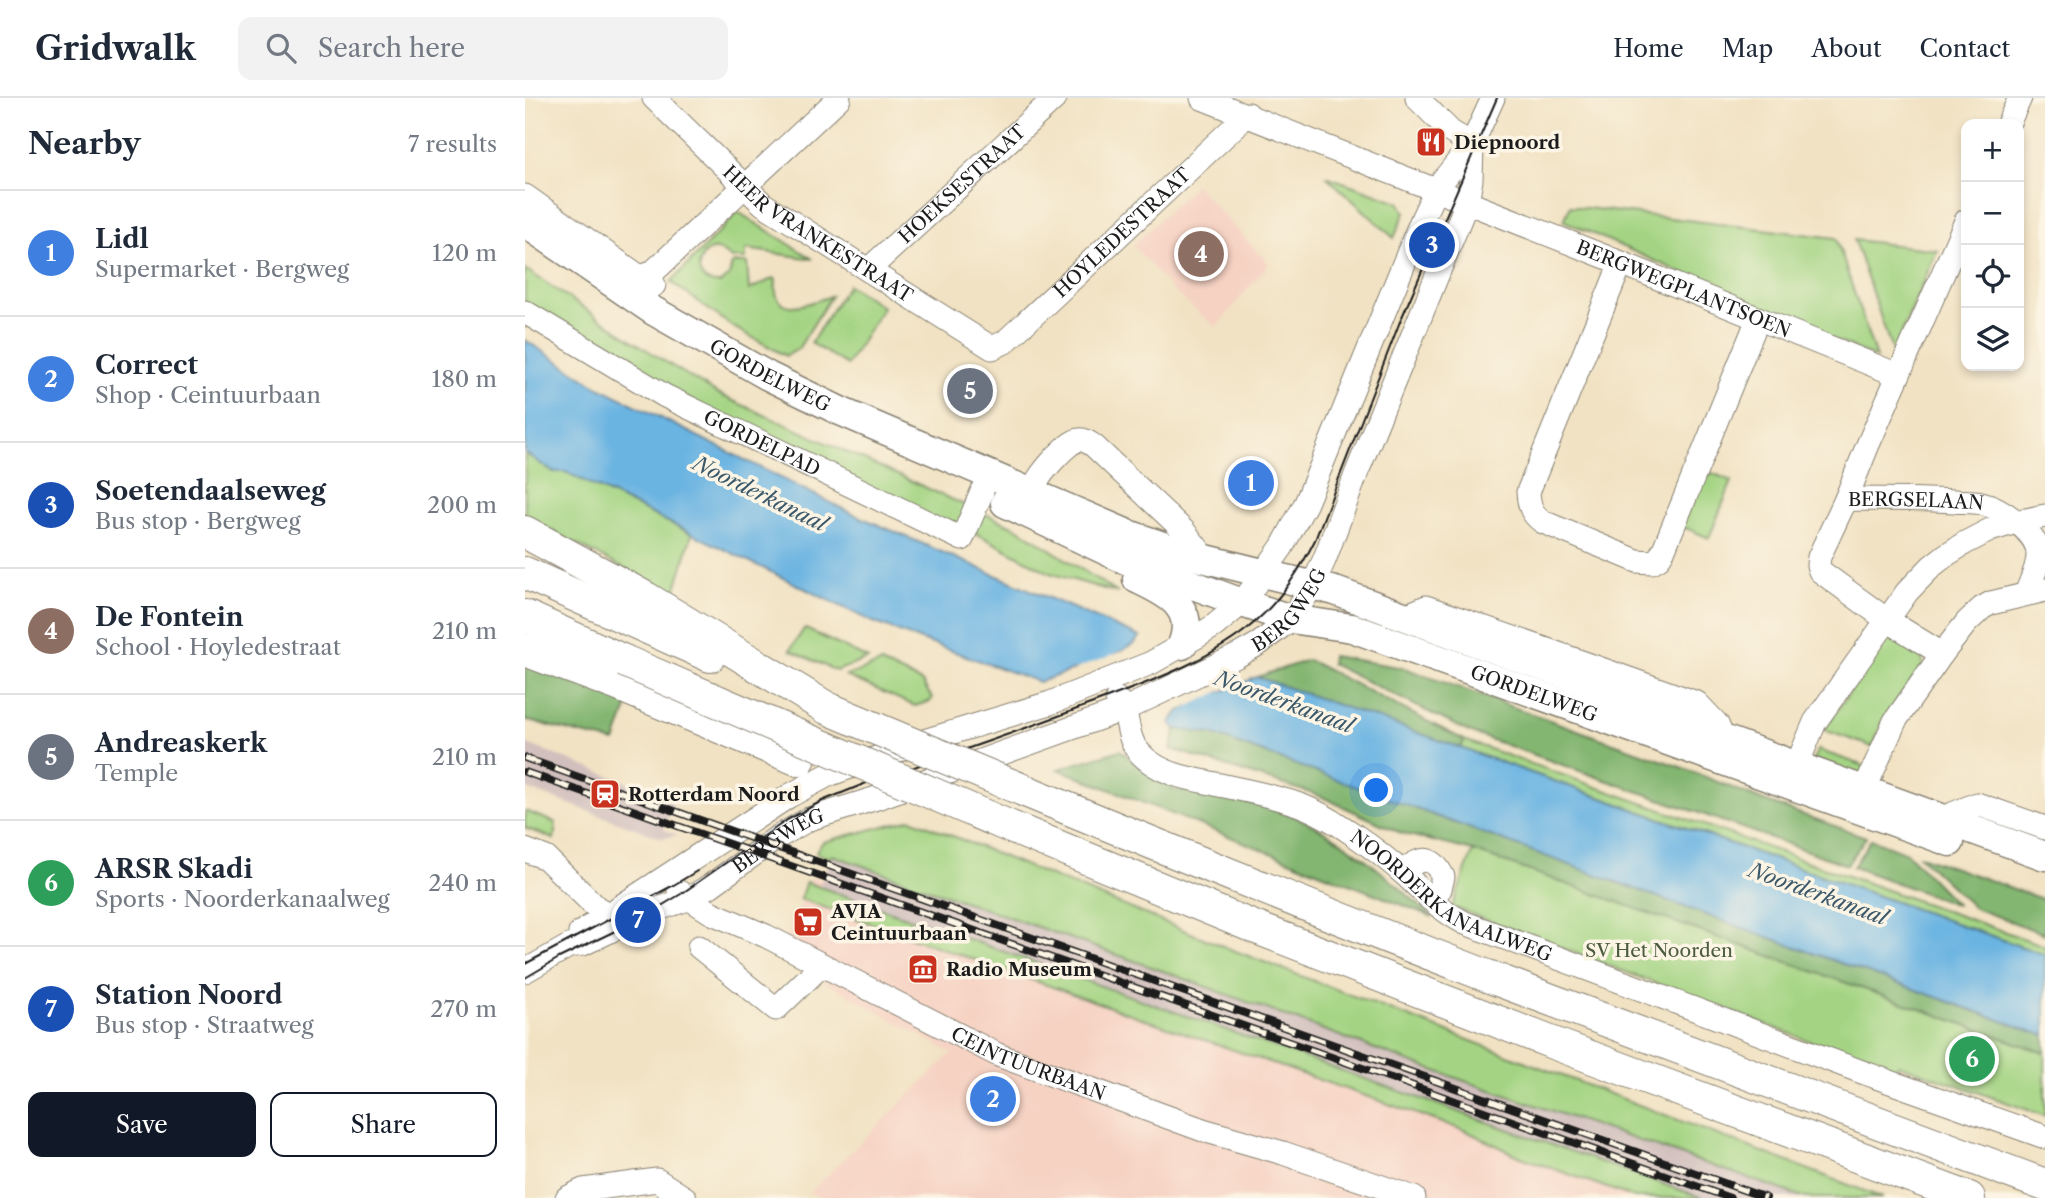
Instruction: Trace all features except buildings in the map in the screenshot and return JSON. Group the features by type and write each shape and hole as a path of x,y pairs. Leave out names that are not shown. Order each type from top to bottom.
{"highway":[{"path":"525,532 642,611 827,708 1280,895 1514,986 2040,1183"},
{"path":"525,573 642,611"},
{"path":"525,616 620,672"},
{"path":"525,650 620,672 1254,927 1540,1038 1969,1198"}],"main road":[{"name":"GORDELWEG","path":"525,223 652,310 739,361 1028,502 1108,552 1291,619 1352,628 1800,779 1863,789 2045,856"},
{"name":"GORDELWEG","path":"525,245 612,306 732,378 826,425 982,492 1028,502 1206,559 1335,592 1656,708 1800,779 1836,802 2045,876"},
{"path":"1108,552 1122,572 1158,590 1176,602 1184,612 1185,637 1182,645"}],"street":[{"name":"HEER VRANKESTRAAT","path":"653,98 762,204 869,269 990,348 995,348"},
{"path":"525,196 650,282 653,272 839,98"},
{"name":"HOEKSESTRAAT","path":"869,269 1055,98"},
{"name":"BERGWEGPLANTSOEN","path":"1202,98 1248,114 1898,375"},
{"path":"1416,98 1451,132 1472,144"},
{"name":"BERGWEG","path":"618,918 664,879 789,796 828,775 924,741 1050,703 1151,663 1214,626 1243,603 1288,537 1306,503 1389,296 1436,189 1472,144 1493,98"},
{"path":"2010,119 2020,98"},
{"name":"HOYLEDESTRAAT","path":"995,348 1005,342 1248,114"},
{"name":"BERGWEG","path":"618,918 652,911 688,899 809,819 880,797 1151,698 1260,643 1291,619 1313,585 1468,202 1472,144"},
{"path":"1846,499 1961,232"},
{"path":"1621,263 1528,492 1529,504 1537,518 1577,537 1637,561 1649,563 1659,558 1758,319"},
{"name":"GORDELPAD","path":"525,312 665,396 962,539 982,492"},
{"path":"1028,502 1037,480 1065,448 1072,442 1084,440 1094,446 1184,530 1206,559"},
{"name":"BERGSELAAN","path":"1863,789 1895,721 1967,622 1991,603 2035,592 2038,551 2031,535 2016,522 1994,507 1981,503 1846,499 1819,557 1818,565 1821,571 1887,620 1942,654"},
{"name":"BERGSELAAN","path":"1800,779 1815,722 1907,592 1931,566 1990,530 2045,516"},
{"path":"1102,683 1125,709"},
{"name":"NOORDERKANAALWEG","path":"1125,709 1127,732 1136,750 1152,764 1173,775 1260,793 1316,812 1345,829 1402,872 1447,914 1465,923 1862,1072 2045,1137"},
{"path":"1836,802 1863,789"},
{"path":"1940,819 1977,804 2045,828"},
{"path":"525,850 546,858 597,908 618,918"},
{"name":"CEINTUURBAAN","path":"664,879 688,899 712,913 756,932 998,1055 1203,1130 1283,1153 1415,1198"},
{"path":"525,971 569,946 576,935 618,918"},
{"path":"699,947 776,1009 822,965"},
{"path":"567,1198 583,1190 657,1180 685,1198"}],"shaded area":[{"path":"1195,185 1269,264 1216,327 1173,291 1133,245"},
{"path":"525,743 674,801 664,830 678,835 662,838 525,788"},
{"path":"832,855 1163,971 1427,1068 1806,1198 1703,1198 1105,988 819,887"},
{"path":"812,877 1736,1198 820,1198 810,1192 952,1053 779,956"}],"green space":[{"path":"1326,176 1399,202 1405,212 1394,238"},
{"path":"1570,206 1836,238 1876,358 1564,221"},
{"path":"738,212 813,259 746,249 746,259 731,258 720,251 711,250 700,261 702,276 709,282 720,283 729,277 732,263 747,263 749,290 774,278 776,293 786,305 803,305 831,296 798,349 786,356 733,327 671,282"},
{"path":"1854,240 1937,250 1893,353"},
{"path":"525,269 718,394 971,508 957,532 758,438 525,307"},
{"path":"848,285 883,307 847,365 811,343"},
{"path":"525,453 553,472 566,472 692,534 674,595 525,517"},
{"path":"1704,470 1732,481 1709,538 1681,526"},
{"path":"981,512 1019,529 1118,593 1050,573 972,531"},
{"path":"804,629 868,659 836,671 790,650"},
{"path":"1893,637 1922,656 1923,665 1882,721 1873,747 1824,730 1886,638"},
{"path":"1332,656 1404,668 1866,837 1847,865 1469,732 1331,664"},
{"path":"1308,660 1464,740 1461,748 1257,677"},
{"path":"881,663 922,682 932,698 931,701 915,706 846,676"},
{"path":"525,665 629,702 615,742 525,720"},
{"path":"1176,729 1212,734 2045,1036 2045,1053 1473,851 1401,833 1320,796 1171,749"},
{"path":"1464,740 2045,946 2045,955 1461,748"},
{"path":"1120,750 1145,770 1173,783 1172,789 1280,811 1330,834 1391,880 1433,917 1058,769"},
{"path":"1818,750 1865,766 1860,779 1813,761"},
{"path":"525,811 556,823 554,839 525,828"},
{"path":"911,819 1230,949 1883,1198 1806,1198 1427,1068 1163,971 832,855 830,858 817,854 816,851 823,842"},
{"path":"1871,839 1907,853 1957,905 1853,867"},
{"name":"SV Het Noorden","path":"1473,851 2045,1053 2045,1116 1898,1064 1895,1073 1452,907"},
{"path":"1918,855 2045,900 2045,934 1974,908"},
{"path":"806,882 1703,1198 1635,1198 1521,1157 1466,1131 800,899"}],"water":[{"name":"Noorderkanaal","path":"525,340 595,385 851,513 1140,637 1134,644 1116,654 1220,692 1257,677 2045,955 2045,1036 1212,734 1176,729 1170,723 1178,712 1187,707 1079,668 1039,682 871,621 566,472 553,472 525,453"}],"pier":[{"path":"1121,652 1225,689 1183,709 1073,670"}],"tram line":[{"path":"525,978 559,958 638,920 681,894 787,820 822,801 1148,682 1212,652 1259,619 1286,588 1315,540 1399,324 1497,98"},
{"path":"525,964 697,871"}],"railway":[{"path":"525,758 1766,1198"},
{"path":"525,772 1730,1198"}],"place":[{"name":"Diepnoord","path":"1431,142"},
{"name":"Soetendaalseweg","path":"1432,245"},
{"name":"De Fontein","path":"1201,254"},
{"name":"Andreaskerk","path":"970,391"},
{"name":"Lidl","path":"1251,483"},
{"name":"Rotterdam Noord","path":"605,794"},
{"name":"Station Noord","path":"638,920"},
{"name":"AVIA Ceintuurbaan","path":"808,922"},
{"name":"Radio Museum","path":"923,969"},
{"name":"ARSR Skadi","path":"1972,1059"},
{"name":"Correct","path":"993,1099"}]}
